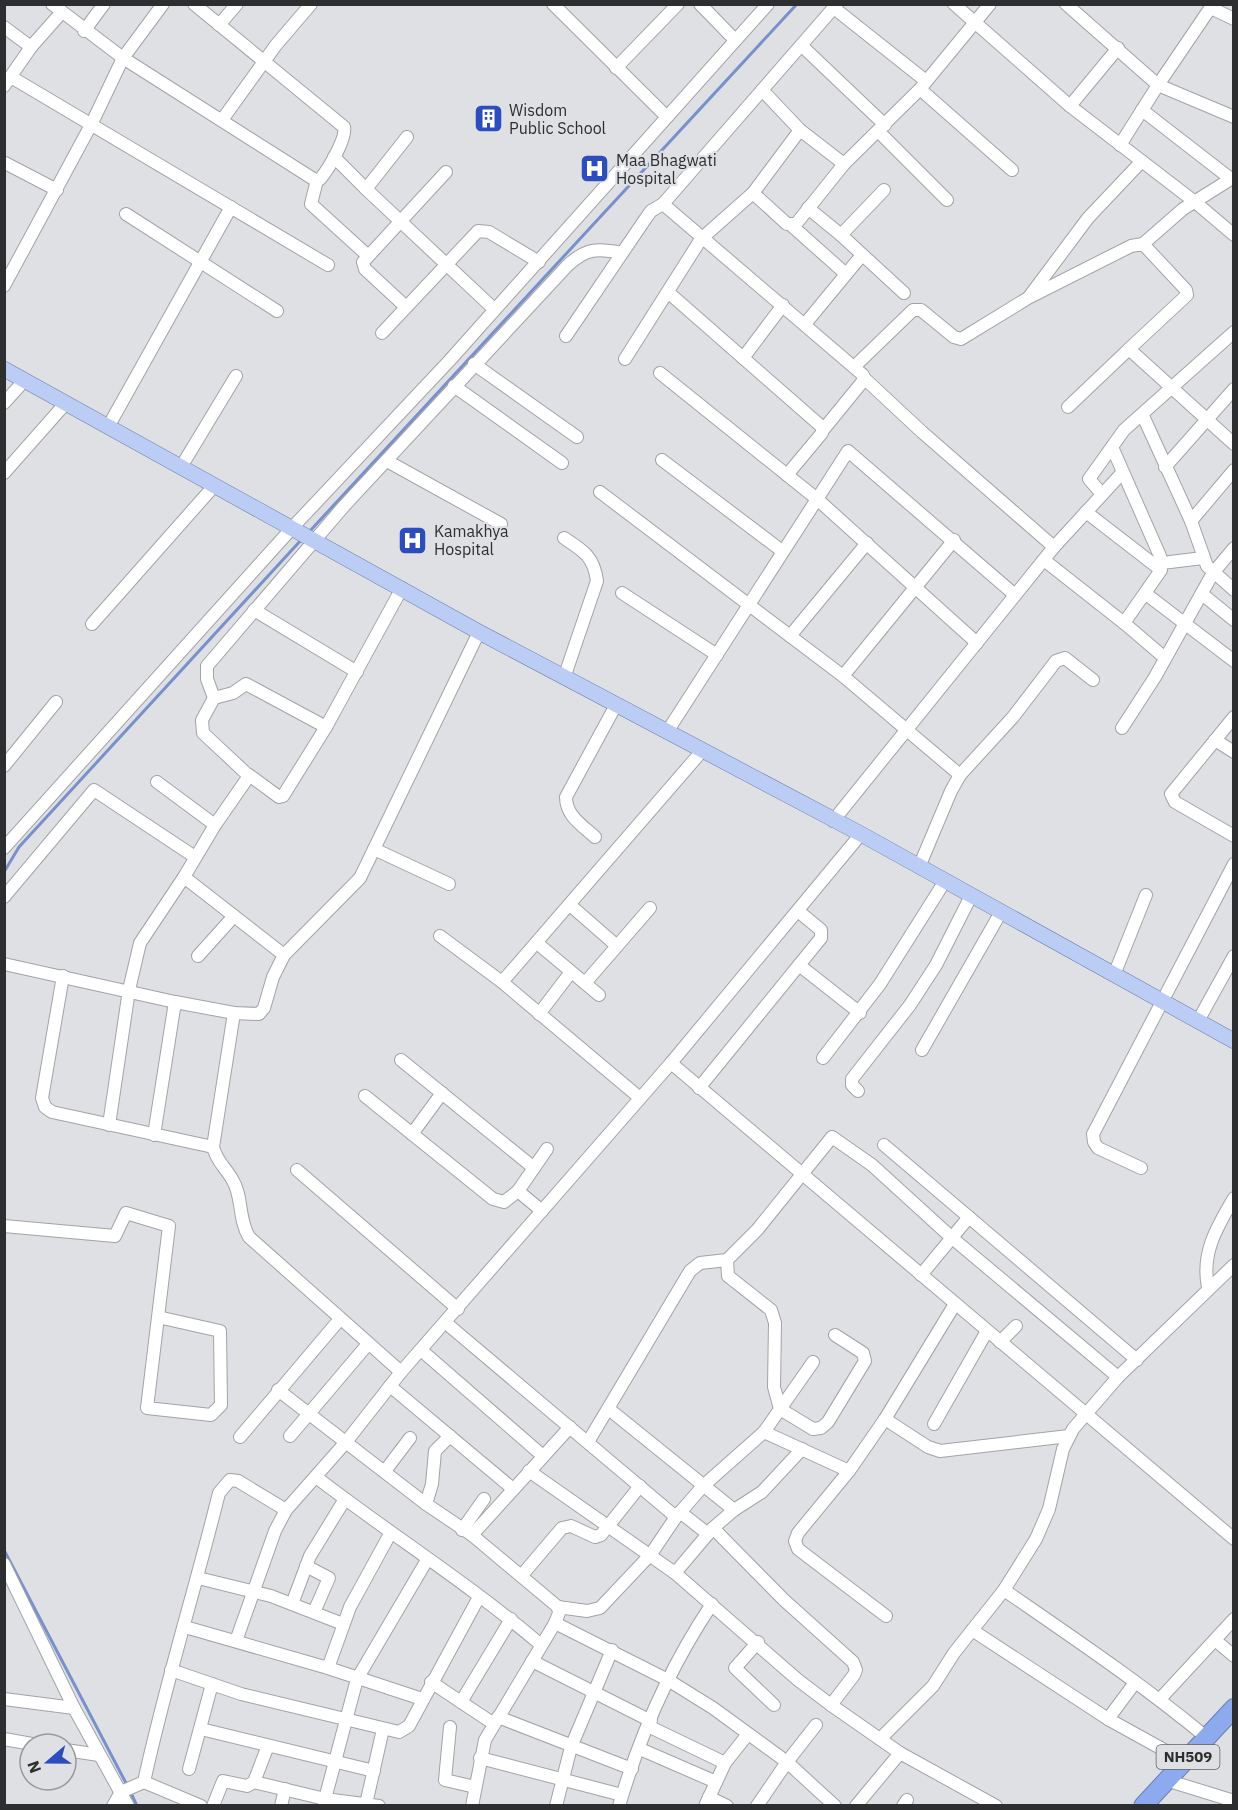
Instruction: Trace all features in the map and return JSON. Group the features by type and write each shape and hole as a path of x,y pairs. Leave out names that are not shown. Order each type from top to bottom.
{"highway":[{"name":"NH509","path":"1143,1806 1233,1708"}],"main road":[{"path":"4,369 479,632 565,675 616,705 861,834 1233,1041"}],"street":[{"path":"52,4 84,31 123,58 317,180"},
{"path":"84,31 104,4"},
{"path":"4,286 92,123 123,58 163,4"},
{"path":"194,4 344,127 345,133 334,158 317,180 311,204 367,255"},
{"path":"219,25 237,4"},
{"path":"222,120 265,60 311,4"},
{"path":"553,4 667,117"},
{"path":"616,68 678,4"},
{"path":"700,4 735,40"},
{"path":"214,698 207,679 207,666 254,610 305,536 494,309 768,4"},
{"path":"954,4 1070,106 1195,202 1233,235"},
{"path":"792,226 844,164 923,85 990,4"},
{"path":"1066,4 1158,85 1233,117"},
{"path":"566,336 651,211 663,204 836,6 923,85 1012,171"},
{"path":"1120,145 1212,6 1233,19"},
{"path":"61,13 31,47 8,82 92,123 328,265"},
{"path":"4,27 31,47"},
{"path":"802,46 882,128 947,200"},
{"path":"1070,106 1118,48"},
{"path":"762,90 801,130 844,164"},
{"path":"855,366 913,310 921,310 954,337 961,339 1028,298 1131,246 1143,244 1172,217 1232,178 1142,110"},
{"path":"625,358 669,293 678,274 701,239 753,193 801,130"},
{"path":"366,189 407,137"},
{"path":"334,158 399,222 494,309"},
{"path":"1028,298 1088,218 1141,162"},
{"path":"5,163 57,190"},
{"path":"406,307 365,269 363,262 367,255 446,172"},
{"path":"841,235 884,189"},
{"path":"753,193 846,274"},
{"path":"663,204 701,239 855,366 864,378 922,432 1054,547"},
{"path":"108,427 231,207"},
{"path":"808,208 904,293"},
{"path":"126,214 277,311"},
{"path":"382,333 478,231 484,230 538,262"},
{"path":"1068,407 1187,295 1186,290 1143,244"},
{"path":"4,848 305,536 387,461 474,364 578,255 595,248 622,254"},
{"path":"805,324 862,255"},
{"path":"669,293 819,424 823,430"},
{"path":"743,358 783,305"},
{"path":"1101,494 1089,480 1124,430 1143,416 1233,332"},
{"path":"1129,349 1233,444"},
{"path":"474,364 577,437"},
{"path":"660,373 817,498 977,643"},
{"path":"181,467 236,376"},
{"path":"787,475 864,378"},
{"path":"4,403 24,381"},
{"path":"454,386 562,463"},
{"path":"1165,467 1233,389"},
{"path":"4,473 65,404"},
{"path":"1143,416 1191,521 1203,558 1213,573 1233,590"},
{"path":"1112,447 1161,566"},
{"path":"667,732 846,453 850,452 1015,595"},
{"path":"662,459 782,551"},
{"path":"387,461 501,524"},
{"path":"1191,521 1233,470"},
{"path":"833,821 908,731 1054,547 1122,473"},
{"path":"92,624 214,486"},
{"path":"600,492 843,675 960,775"},
{"path":"1086,512 1161,566 1203,558"},
{"path":"564,538 590,556 595,567 597,581 565,675"},
{"path":"843,675 954,540"},
{"path":"790,636 867,543"},
{"path":"1122,728 1213,573 1233,548"},
{"path":"1044,560 1165,658"},
{"path":"1124,623 1146,594 1161,566"},
{"path":"326,727 246,684 233,693 214,698 202,720 203,733 249,775 279,797 283,796 326,727 402,588"},
{"path":"622,593 717,655"},
{"path":"1146,594 1233,661"},
{"path":"1202,594 1233,620"},
{"path":"254,610 357,672"},
{"path":"4,964 175,1002 234,1013 259,1014 264,1008 273,977 284,955 351,890 360,878 479,632"},
{"path":"919,867 960,775 1013,717 1056,661 1065,658 1093,680"},
{"path":"4,766 56,702"},
{"path":"596,837 570,815 566,806 566,797 616,705"},
{"path":"1233,717 1174,789 1172,798 1233,836"},
{"path":"1215,740 1233,752"},
{"path":"502,982 702,751"},
{"path":"109,1125 129,990 140,943 249,775"},
{"path":"157,782 215,825"},
{"path":"4,897 94,790 195,857"},
{"path":"236,1641 252,1592 286,1510 346,1442 401,1372 458,1310 671,1064 861,834"},
{"path":"374,849 449,884"},
{"path":"1141,1168 1098,1148 1093,1134 1233,864"},
{"path":"184,877 284,955"},
{"path":"823,1058 860,1013 945,881"},
{"path":"1114,975 1146,895"},
{"path":"858,1091 852,1085 852,1079 917,995 936,965 971,896"},
{"path":"570,905 617,946"},
{"path":"585,983 650,908"},
{"path":"699,1088 822,934 798,911"},
{"path":"922,1050 1001,912"},
{"path":"198,956 234,916"},
{"path":"440,936 502,982 640,1098"},
{"path":"537,943 599,995"},
{"path":"1198,1021 1233,956"},
{"path":"799,965 860,1013"},
{"path":"539,1014 571,972"},
{"path":"63,976 42,1098 45,1107 52,1112 213,1147"},
{"path":"154,1135 175,1002"},
{"path":"234,1013 213,1147 221,1167 233,1179 243,1228 249,1237 401,1372"},
{"path":"401,1060 534,1168"},
{"path":"671,1064 1233,1539"},
{"path":"412,1134 442,1093"},
{"path":"365,1096 493,1199 504,1202 518,1191 547,1149"},
{"path":"588,1442 610,1410 690,1271 700,1263 727,1260 757,1230 803,1175 828,1139 836,1137 872,1165 951,1237 1118,1377"},
{"path":"884,1144 1137,1360"},
{"path":"297,1170 458,1310"},
{"path":"518,1191 542,1211"},
{"path":"1208,1287 1206,1258 1211,1239 1233,1198"},
{"path":"4,1226 115,1236 126,1213 169,1226 147,1407 211,1415 221,1405 220,1331 158,1317"},
{"path":"921,1275 969,1217"},
{"path":"727,1260 728,1276 771,1310 775,1323 774,1387 780,1409 813,1429 821,1428 828,1422 866,1356 835,1335"},
{"path":"880,1739 933,1686 972,1630 1004,1590 1036,1539 1049,1509 1063,1449 1084,1414 1208,1287 1233,1265"},
{"path":"886,1616 798,1549 795,1541 798,1533 849,1471 885,1419 955,1304"},
{"path":"240,1437 340,1319"},
{"path":"446,1323 640,1486 678,1515 711,1531 856,1666 854,1675 831,1705"},
{"path":"1000,1342 1016,1326"},
{"path":"934,1424 987,1331"},
{"path":"290,1436 368,1344"},
{"path":"421,1350 543,1456"},
{"path":"278,1390 426,1504 467,1532 558,1607 587,1611 600,1608 651,1554 678,1515 703,1486 764,1432 813,1362"},
{"path":"390,1386 513,1489"},
{"path":"610,1410 734,1510"},
{"path":"885,1419 928,1447 940,1451 1069,1436"},
{"path":"467,1532 513,1489 570,1426"},
{"path":"764,1432 849,1471"},
{"path":"426,1504 432,1484 435,1451 450,1436"},
{"path":"384,1471 410,1438"},
{"path":"675,1573 711,1531 734,1510 762,1492 802,1449"},
{"path":"530,1471 651,1554 758,1642 798,1680 831,1705 900,1753 996,1806"},
{"path":"316,1477 390,1534 511,1619 540,1644"},
{"path":"141,1783 171,1670 185,1627 219,1493 224,1484 230,1480 238,1481 286,1510"},
{"path":"522,1575 562,1528 571,1526 595,1537 609,1526 640,1486"},
{"path":"292,1604 306,1566 345,1499"},
{"path":"467,1532 484,1499"},
{"path":"328,1668 350,1606 390,1534"},
{"path":"325,1802 357,1679 427,1560"},
{"path":"4,1564 8,1577 74,1708 99,1755 124,1790 128,1806"},
{"path":"306,1566 329,1578 314,1612"},
{"path":"198,1578 292,1604 343,1624"},
{"path":"1004,1590 1134,1684 1160,1699 1206,1737"},
{"path":"171,1670 276,1703 346,1718 383,1729 405,1730 479,1597"},
{"path":"480,1758 561,1780 620,1800 668,1680 695,1629 712,1604"},
{"path":"472,1806 480,1758 496,1721 540,1644 555,1623 559,1613 558,1607"},
{"path":"461,1702 511,1619"},
{"path":"1160,1699 1233,1619"},
{"path":"555,1623 668,1680 787,1762 831,1804"},
{"path":"185,1627 328,1668 422,1699"},
{"path":"972,1630 1108,1719 1184,1761"},
{"path":"1215,1640 1233,1656"},
{"path":"758,1642 735,1668 774,1705"},
{"path":"556,1806 561,1780 572,1747 612,1650"},
{"path":"532,1661 725,1763"},
{"path":"431,1682 496,1721 632,1769"},
{"path":"189,1769 212,1684"},
{"path":"1108,1719 1134,1684"},
{"path":"4,1699 74,1708"},
{"path":"756,1806 816,1725"},
{"path":"450,1727 445,1780 475,1787"},
{"path":"201,1729 267,1748 374,1771"},
{"path":"254,1782 325,1802 372,1805 374,1771 383,1729"},
{"path":"727,1806 707,1801 725,1763 748,1734"},
{"path":"213,1806 223,1781 247,1786 254,1782 267,1748"},
{"path":"640,1749 716,1782"},
{"path":"78,1752 99,1755"},
{"path":"856,1806 900,1753"},
{"path":"1166,1780 1233,1801"},
{"path":"113,1806 124,1790 141,1783 201,1806"},
{"path":"281,1806 285,1789"}],"waterway":[{"path":"309,532 797,4"},
{"path":"4,872 19,847 302,539"},
{"path":"4,1550 127,1785"},
{"path":"130,1791 137,1806"}],"place":[{"name":"Wisdom Public School","path":"488,119"},
{"name":"Maa Bhagwati Hospital","path":"595,169"},
{"name":"Kamakhya Hospital","path":"413,540"}]}
